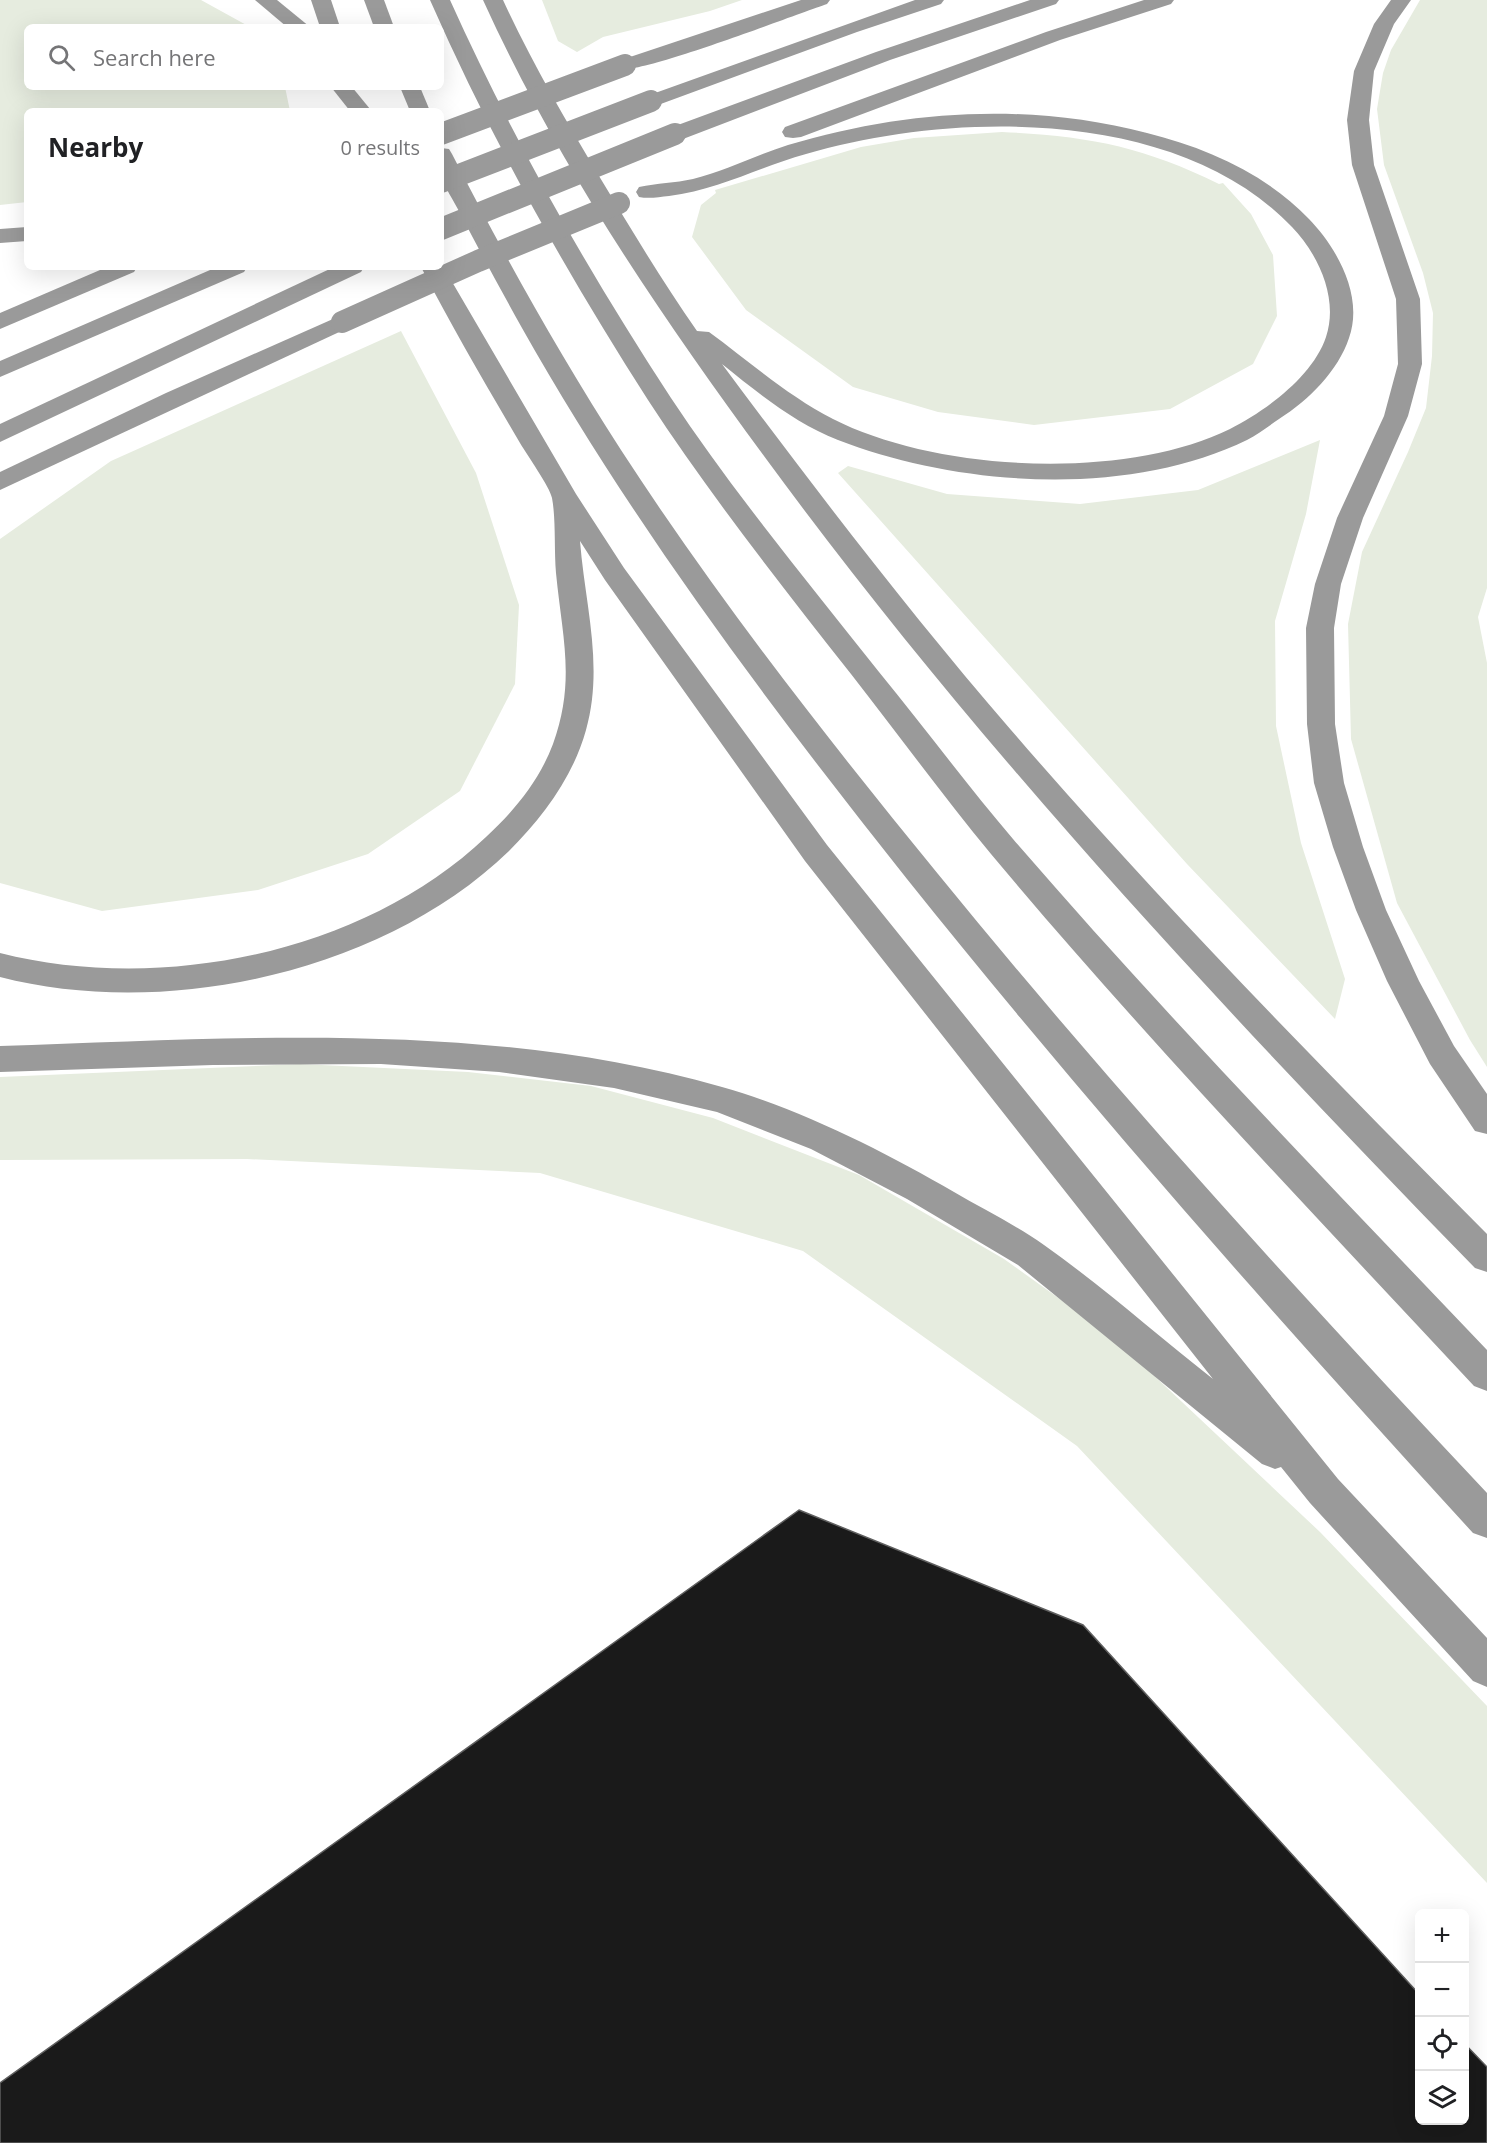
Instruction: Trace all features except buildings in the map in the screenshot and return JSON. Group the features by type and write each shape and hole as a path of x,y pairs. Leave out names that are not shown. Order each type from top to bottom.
{"highway":[{"path":"265,0 296,24"},
{"path":"321,0 329,24"},
{"path":"374,0 383,24"},
{"path":"440,0 473,74 513,151 583,275 661,401 728,496 801,592 1001,845 1189,1058 1487,1375"},
{"path":"493,0 515,51 623,235 679,322 831,530 1018,756 1141,896 1280,1046 1487,1257"},
{"path":"444,133 625,65 820,0"},
{"path":"444,181 651,101 934,0"},
{"path":"444,229 675,134 883,56 1049,0"},
{"path":"0,482 175,398 478,261 647,192 687,187 704,175 911,88 1053,36 1164,0"},
{"path":"1401,0 1384,24 1364,70 1358,120 1367,176 1408,299 1410,364 1396,416 1350,518 1328,584 1320,628 1321,724 1329,783 1348,847 1371,910 1403,981 1443,1055 1487,1120"},
{"path":"344,90 359,108"},
{"path":"353,90 360,108"},
{"path":"411,90 419,108"},
{"path":"679,322 734,361 773,395 845,434 897,452 950,463 1001,469 1065,472 1120,467 1173,457 1221,442 1270,416 1302,390 1322,366 1336,342 1342,320 1339,289 1329,262 1312,235 1286,208 1258,187 1192,153 1162,142 1113,130 1033,120 964,120 926,123 808,147 704,175"},
{"path":"444,160 512,292 599,433 723,615 804,727 923,878 1109,1101 1360,1383 1487,1520"},
{"path":"0,236 24,234"},
{"path":"0,322 119,270"},
{"path":"0,370 229,270"},
{"path":"0,434 346,270"},
{"path":"434,270 563,494 614,574 816,853 1324,1491 1487,1667"},
{"path":"0,501 115,428"},
{"path":"0,964 17,970 87,980 171,980 246,969 323,949 398,916 458,879 482,859 533,807 557,768 572,729 581,671 570,582 563,494"},
{"path":"0,1059 213,1052 381,1051 499,1059 614,1075 722,1100 823,1139 919,1189 1029,1254 1324,1491"}],"shaded area":[{"path":"0,0 201,0 245,24 24,24 24,90 286,90 289,108 24,108 24,202 0,205"},
{"path":"542,0 742,0 710,11 603,37 577,52 558,41"},
{"path":"1420,0 1487,0 1487,588 1478,617 1487,663 1487,1067 1470,1040 1397,903 1351,739 1348,624 1362,552 1426,408 1432,356 1433,313 1423,273 1384,165 1377,109 1383,73 1391,50"},
{"path":"1002,132 1061,136 1114,145 1165,160 1219,184 1223,183 1251,214 1273,255 1277,316 1253,364 1170,409 1034,425 938,412 853,387 746,310 692,237 701,205 716,193 715,190 861,147 914,138"},
{"path":"401,331 476,473 519,605 515,684 460,791 368,854 258,890 102,911 0,883 0,539 111,461"},
{"path":"1320,440 1306,514 1275,621 1276,726 1301,843 1345,979 1335,1019 1187,864 838,473 848,466 947,494 1080,504 1198,490"},
{"path":"300,1064 468,1072 591,1086 713,1118 859,1175 1004,1259 1113,1337 1320,1532 1487,1706 1487,1883 1077,1446 803,1251 540,1173 247,1159 0,1160 0,1077"}]}
